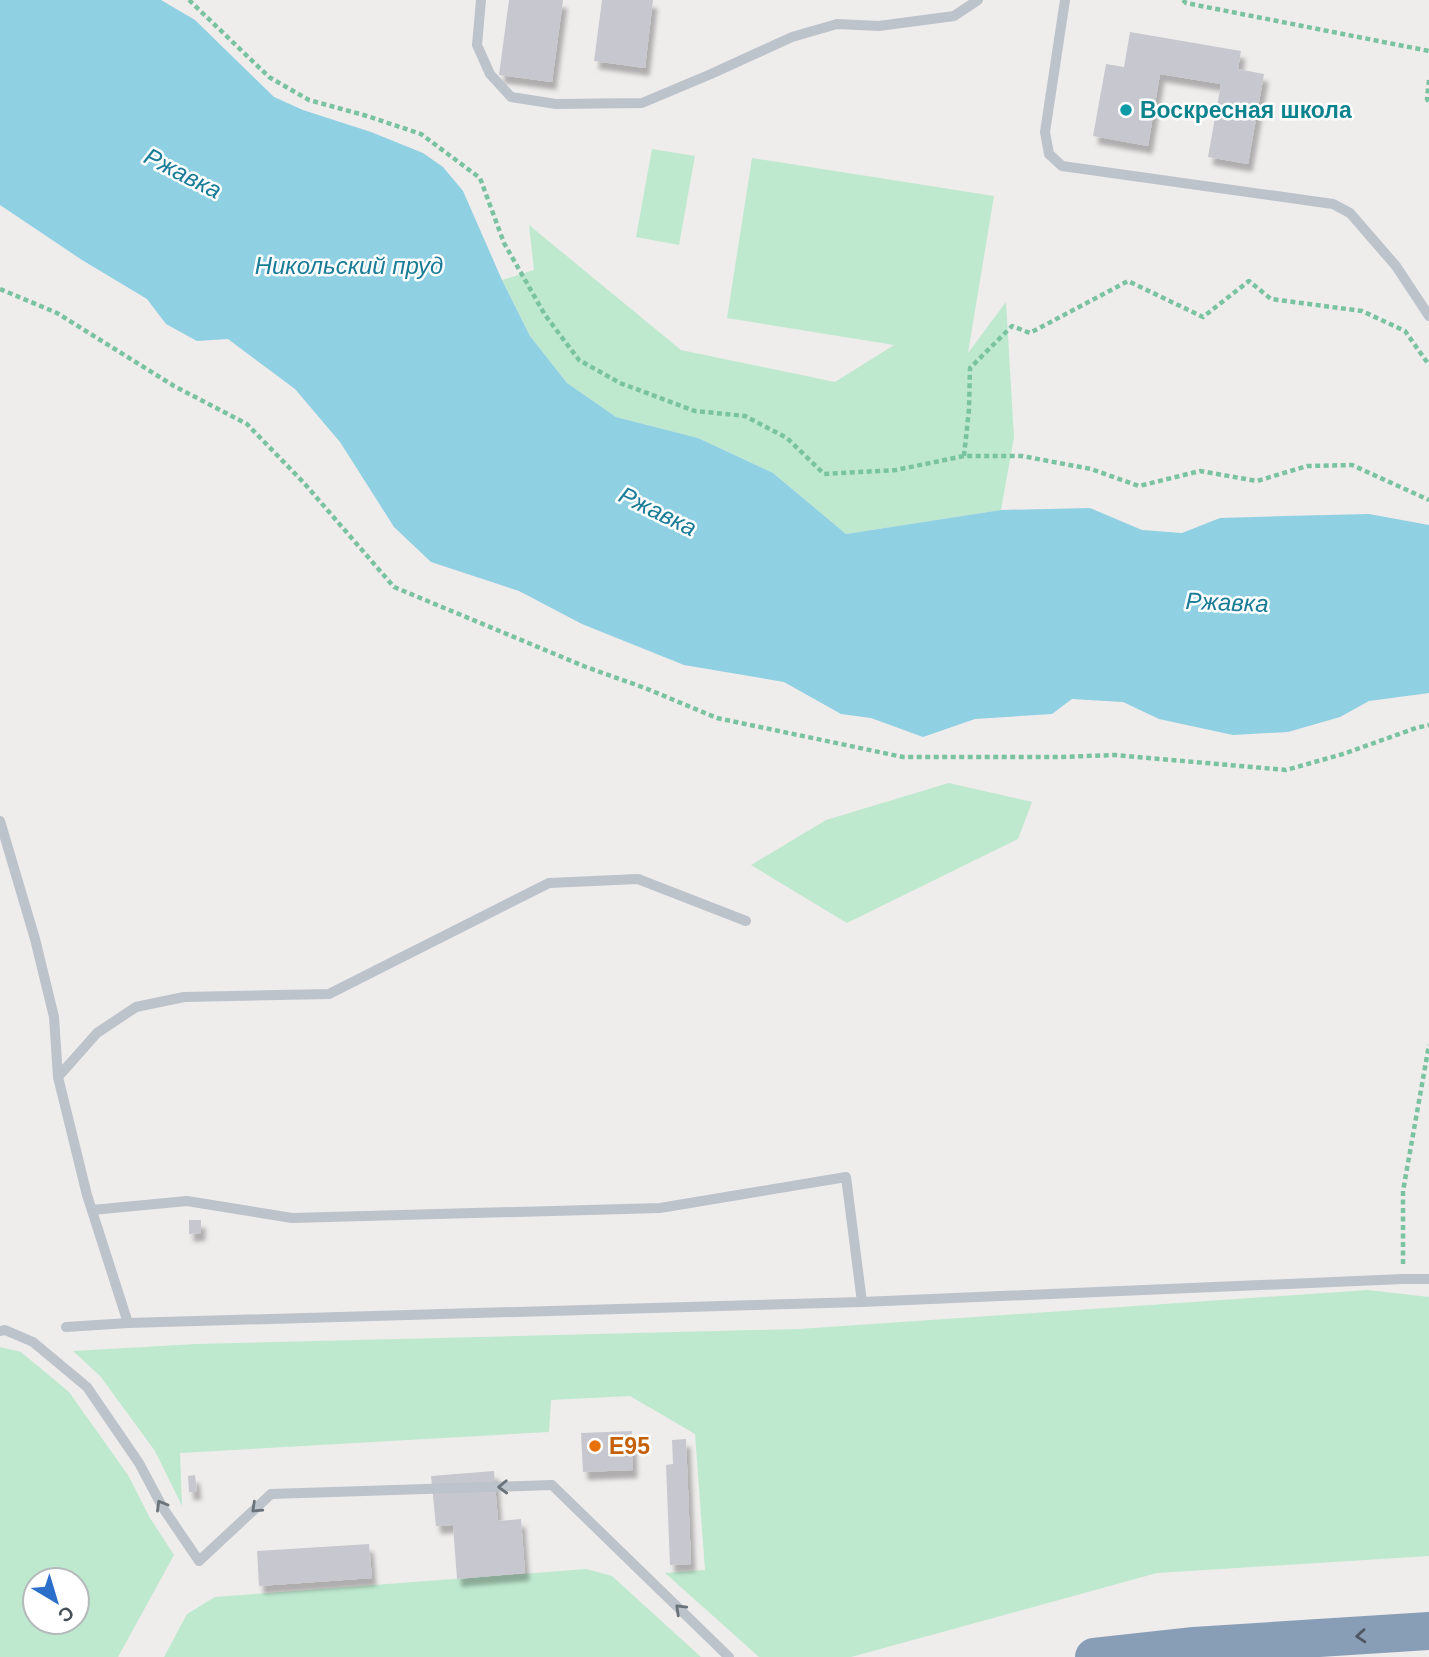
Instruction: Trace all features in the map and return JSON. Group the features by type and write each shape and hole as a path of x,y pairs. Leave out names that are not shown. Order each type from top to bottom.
{"highway":[{"path":"1094,1657 1194,1646 1429,1631"}],"lane":[{"path":"481,0 477,45 490,75 511,97 569,104 642,103 792,37 836,24 879,26 954,16 978,0"},
{"path":"1065,0 1045,132 1049,154 1062,166 1333,204 1350,213 1395,266 1429,316"},
{"path":"0,821 35,939 54,1017 58,1077 92,1210 128,1323"},
{"path":"58,1077 97,1032 136,1007 184,997 328,994 550,883 638,880 746,921"},
{"path":"92,1210 187,1201 292,1218 660,1208 846,1177 862,1302"},
{"path":"66,1327 862,1302 1429,1279"},
{"path":"0,1331 33,1342 87,1387 139,1463 163,1508 199,1562 271,1494 552,1485 729,1657"}],"path":[{"path":"190,0 269,77 309,100 421,134 480,178 503,243 545,314 579,360 620,383 695,411 745,416 787,438 824,474 896,470 964,456 1022,456 1091,469 1139,486 1200,471 1257,481 1307,466 1352,465 1429,500"},
{"path":"1183,0 1186,3 1429,51"},
{"path":"1429,80 1429,102"},
{"path":"964,456 970,368 1012,326 1030,333 1128,281 1203,317 1249,281 1271,299 1362,311 1405,331 1429,365"},
{"path":"0,289 57,313 174,386 247,424 304,483 394,587 717,718 902,757 1115,755 1286,770 1429,725"},
{"path":"1403,1279 1403,1191 1429,1045"}],"green space":[{"path":"652,149 695,156 679,245 636,237"},
{"path":"752,158 994,196 968,353 1006,302 1014,437 1001,510 846,534 773,473 698,438 616,417 567,383 530,336 502,280 534,270 529,225 681,350 835,382 894,345 727,318"},
{"path":"949,783 1032,802 1018,839 847,923 751,865 826,820"},
{"path":"1368,1290 1429,1297 1429,1556 1157,1573 851,1657 759,1657 665,1573 705,1570 695,1434 630,1396 551,1400 549,1432 180,1453 182,1506 155,1451 100,1376 73,1351 196,1344 799,1329"},
{"path":"0,1347 21,1352 69,1392 128,1475 150,1518 174,1555 118,1657 0,1657"},
{"path":"586,1569 612,1576 701,1657 164,1657 187,1614 215,1597"}],"water":[{"name":"Никольский пруд","path":"0,0 161,0 195,20 274,97 423,153 443,167 463,191 530,336 567,383 616,417 698,438 773,473 846,534 1001,510 1090,508 1142,530 1182,533 1220,518 1369,514 1429,525 1429,693 1369,701 1340,717 1288,732 1233,735 1159,719 1123,702 1072,699 1052,714 975,719 923,737 871,718 841,714 784,682 684,665 582,624 519,591 431,562 394,527 340,442 295,389 228,339 197,341 166,324 147,299 82,260 0,205"}],"building":[{"path":"509,0 563,0 552,82 499,75"},
{"path":"602,0 653,0 645,68 594,61"},
{"name":"Воскресная школа","path":"1130,32 1241,51 1238,69 1264,74 1248,164 1208,157 1221,84 1160,74 1148,146 1093,136 1106,64 1124,67"},
{"path":"189,1220 201,1220 201,1233 189,1234"},
{"path":"632,1431 633,1470 583,1472 581,1433"},
{"path":"686,1439 691,1564 670,1565 666,1465 673,1464 672,1440"},
{"path":"494,1471 498,1521 521,1519 525,1573 457,1579 453,1525 436,1526 431,1476"},
{"path":"195,1475 197,1492 189,1492 188,1476"},
{"path":"369,1544 372,1578 259,1586 257,1551"}],"place":[{"name":"Воскресная школа","path":"1126,110"},
{"name":"E95","path":"595,1446"}],"water label":[{"name":"Ржавка","path":"183,173"},
{"name":"Ржавка","path":"658,511"},
{"name":"Ржавка","path":"1227,602"}]}
